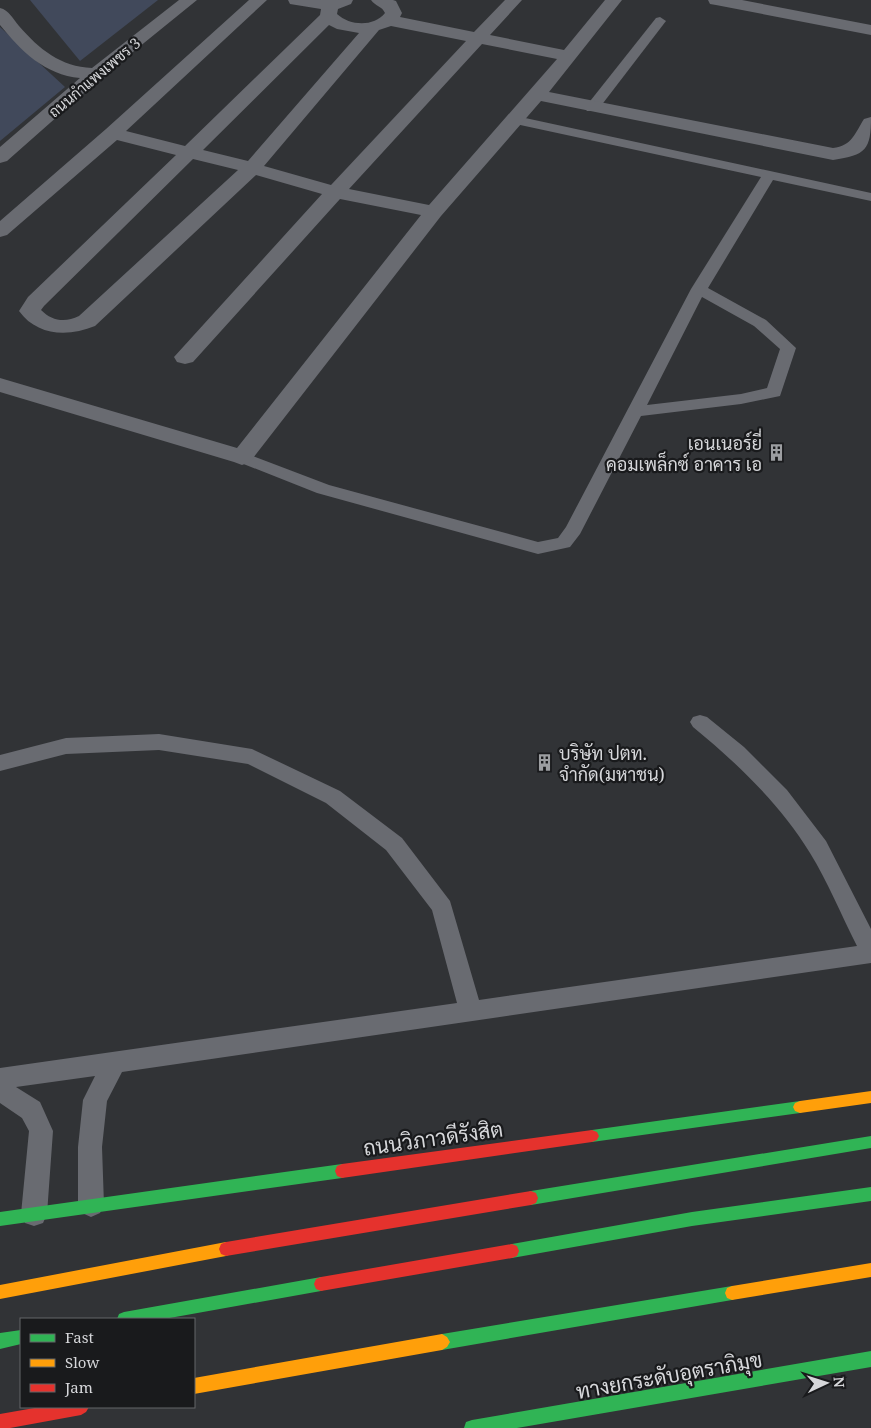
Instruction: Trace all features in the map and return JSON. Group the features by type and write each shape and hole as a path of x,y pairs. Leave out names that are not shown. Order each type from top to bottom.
{"main road":[{"name":"ถนนวิภาวดีรังสิต","path":"0,1219 871,1097"},
{"path":"0,1292 259,1243 871,1142"},
{"path":"130,1318 692,1219 871,1194"},
{"path":"195,1386 376,1353 871,1270"},
{"path":"0,1341 20,1337"},
{"name":"ทางยกระดับอุตราภิมุข","path":"472,1428 871,1359"},
{"path":"0,1422 76,1408"}],"street":[{"name":"ถนนกำแพงเพชร 3","path":"0,157 96,73 189,0"},
{"path":"0,231 113,133 259,0"},
{"path":"296,0 335,7"},
{"path":"186,357 335,192 514,0"},
{"path":"0,385 242,457 434,212 537,96 567,56 614,0"},
{"path":"716,0 871,30"},
{"path":"335,7 342,25 358,28 387,11 480,38 567,56"},
{"path":"335,7 190,154 36,302 30,311 34,318 54,326 66,327 78,326 87,321 252,168 387,11"},
{"path":"0,13 16,34 48,61 71,72 96,73"},
{"path":"537,96 833,154 848,153 856,149 871,123"},
{"path":"113,133 190,154 252,168 335,192 434,212"}],"lane":[{"path":"592,108 660,21"},
{"path":"516,120 871,197"},
{"path":"242,457 323,489 538,548 564,543 574,530 699,289 769,175"},
{"path":"634,412 741,399 774,392 788,348 760,322 699,289"},
{"path":"0,1079 871,952 818,847 786,803 738,752 700,722"},
{"path":"0,763 66,746 159,742 252,757 333,797 394,844 442,907 471,1011"},
{"path":"91,1205 90,1147 95,1100 115,1062"},
{"path":"0,1090 31,1110 41,1131 34,1214"}],"shaded area":[{"path":"30,0 158,0 80,61"},
{"path":"0,27 65,87 0,141"}],"traffic: fast":[{"path":"592,1136 800,1107"},
{"path":"531,1198 871,1142"},
{"path":"0,1219 342,1171"},
{"path":"512,1251 692,1219 871,1194"},
{"path":"130,1318 321,1284"},
{"path":"442,1342 732,1293"},
{"path":"0,1341 20,1337"},
{"path":"472,1428 871,1359"}],"traffic: slow":[{"path":"800,1107 871,1097"},
{"path":"0,1292 226,1249"},
{"path":"732,1293 871,1270"},
{"path":"195,1386 442,1342"}],"traffic: jam":[{"path":"342,1171 592,1136"},
{"path":"226,1249 531,1198"},
{"path":"321,1284 512,1251"},
{"path":"0,1422 76,1408"}],"place":[{"name":"เอนเนอร์ยี่ คอมเพล็กซ์ อาคาร เอ","path":"776,453"},
{"name":"บริษัท ปตท. จำกัด(มหาชน)","path":"545,763"}]}
